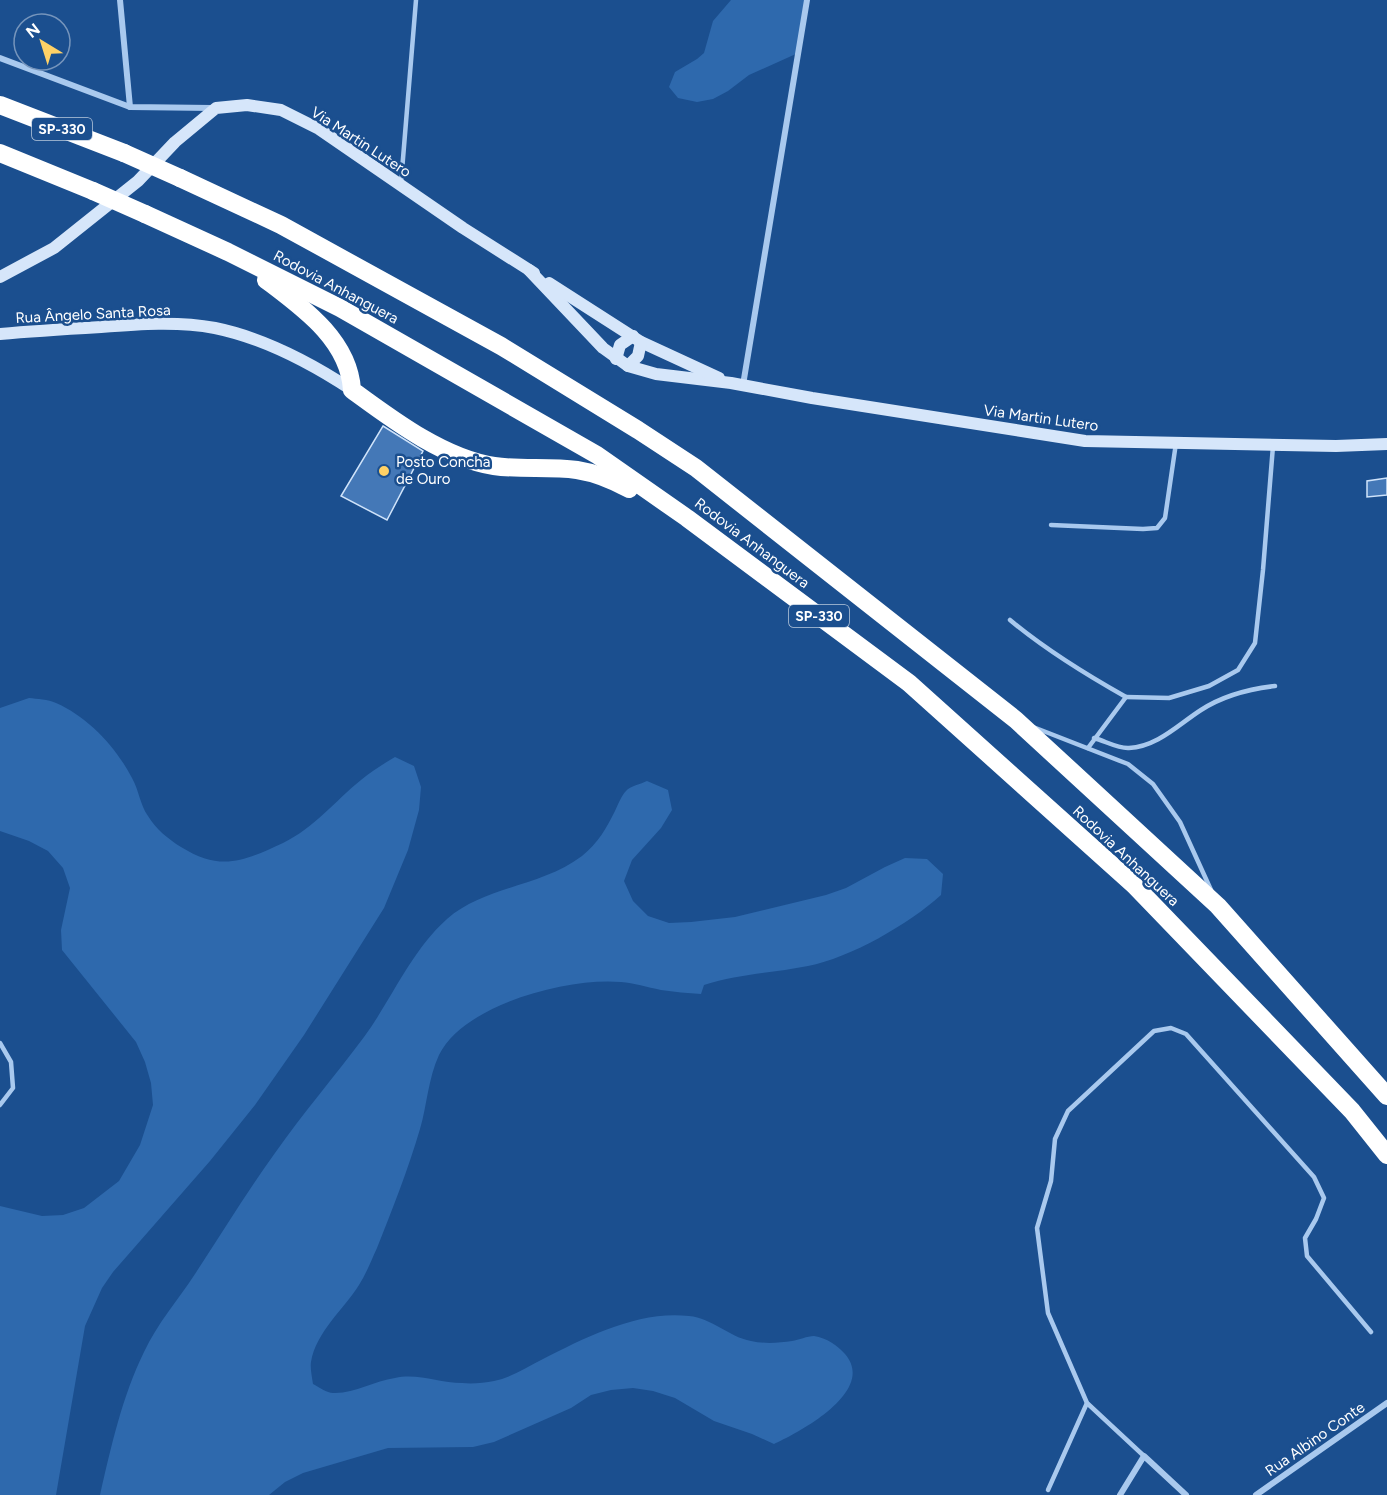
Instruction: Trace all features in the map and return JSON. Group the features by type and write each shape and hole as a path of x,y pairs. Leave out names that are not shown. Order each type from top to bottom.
{"highway":[{"name":"Rodovia Anhanguera","path":"0,105 124,153 281,225 480,334 696,468 1016,720 1218,906 1387,1096"},
{"name":"Rodovia Anhanguera","path":"0,153 145,214 228,252 340,308 597,455 687,518 909,683 1134,885 1352,1111 1387,1155"},
{"path":"228,252 305,309 338,347 347,362 352,377 352,390 397,423 461,458 494,466 577,470 608,478 687,518"}],"street":[{"path":"120,0 130,107"},
{"path":"737,384 807,0"},
{"path":"0,58 130,107 216,108"},
{"name":"Via Martin Lutero","path":"216,108 247,105 281,110 319,129 400,186 637,339 737,384"},
{"path":"0,277 54,248 138,181 176,142 216,108"},
{"name":"Via Martin Lutero","path":"529,270 616,359 628,366 656,374 737,384 1085,441 1273,445 1387,444"},
{"name":"Rua Ângelo Santa Rosa","path":"0,334 153,323 214,328 240,335 320,369 352,390"},
{"path":"616,359 620,345 637,339 638,356 628,366"},
{"name":"Rua Albino Conte","path":"1256,1495 1387,1403"},
{"path":"1120,1495 1144,1456 1186,1495"}],"lane":[{"path":"400,186 416,0"},
{"path":"1051,525 1157,528 1164,518 1176,443"},
{"path":"1010,620 1038,644 1126,697 1169,698 1209,687 1238,670 1255,643 1273,445"},
{"path":"1094,738 1128,748 1152,744 1204,708 1228,696 1251,688 1275,686"},
{"path":"1088,748 1126,697"},
{"path":"1016,720 1128,764 1153,784 1180,822 1218,906"},
{"path":"1144,1456 1087,1403 1048,1313 1037,1228 1051,1181 1055,1139 1068,1111 1154,1031 1171,1028 1186,1035 1314,1178 1324,1198 1305,1238 1307,1256 1371,1332"},
{"path":"1335,1036 1370,1067"},
{"path":"0,1043 11,1062 13,1088 0,1106"},
{"path":"1048,1490 1087,1403"}],"shaded area":[{"path":"731,0 809,0 798,53 749,75 713,99 697,102 678,98 669,87 675,72 704,53 713,21"},
{"path":"29,698 56,703 90,725 118,755 134,783 145,812 155,825 181,847 208,859 232,861 244,859 294,837 324,814 361,780 395,757 414,766 421,787 419,810 408,850 384,908 304,1035 255,1105 210,1161 113,1272 102,1288 85,1326 56,1495 0,1495 0,1206 42,1216 63,1215 84,1208 119,1181 140,1145 153,1105 151,1083 136,1042 62,950 61,930 70,888 63,868 48,851 29,841 0,831 0,708"},
{"path":"647,781 668,790 672,810 661,828 632,860 624,881 633,901 648,916 669,923 735,917 826,895 846,888 905,858 927,859 943,874 941,895 896,928 860,948 824,962 717,981 704,985 701,994 661,990 621,982 574,984 520,997 471,1021 452,1037 439,1055 432,1073 420,1129 394,1204 362,1281 318,1341 311,1362 313,1384 326,1391 341,1393 404,1377 466,1383 500,1380 613,1327 651,1317 670,1315 697,1317 735,1336 756,1342 782,1342 814,1336 827,1340 845,1354 852,1368 851,1382 843,1396 816,1420 774,1444 714,1421 675,1398 633,1388 591,1395 571,1408 494,1442 473,1447 388,1448 303,1473 285,1482 269,1495 100,1495 123,1404 136,1369 155,1332 275,1153 364,1037 412,960 434,932 462,908 549,874 582,856 601,835 624,793"}],"building":[{"name":"Posto Concha de Ouro","path":"383,426 423,451 387,520 341,496"},
{"path":"1387,478 1387,495 1367,497 1367,481"}],"place":[{"name":"Posto Concha de Ouro","path":"384,471"}]}
